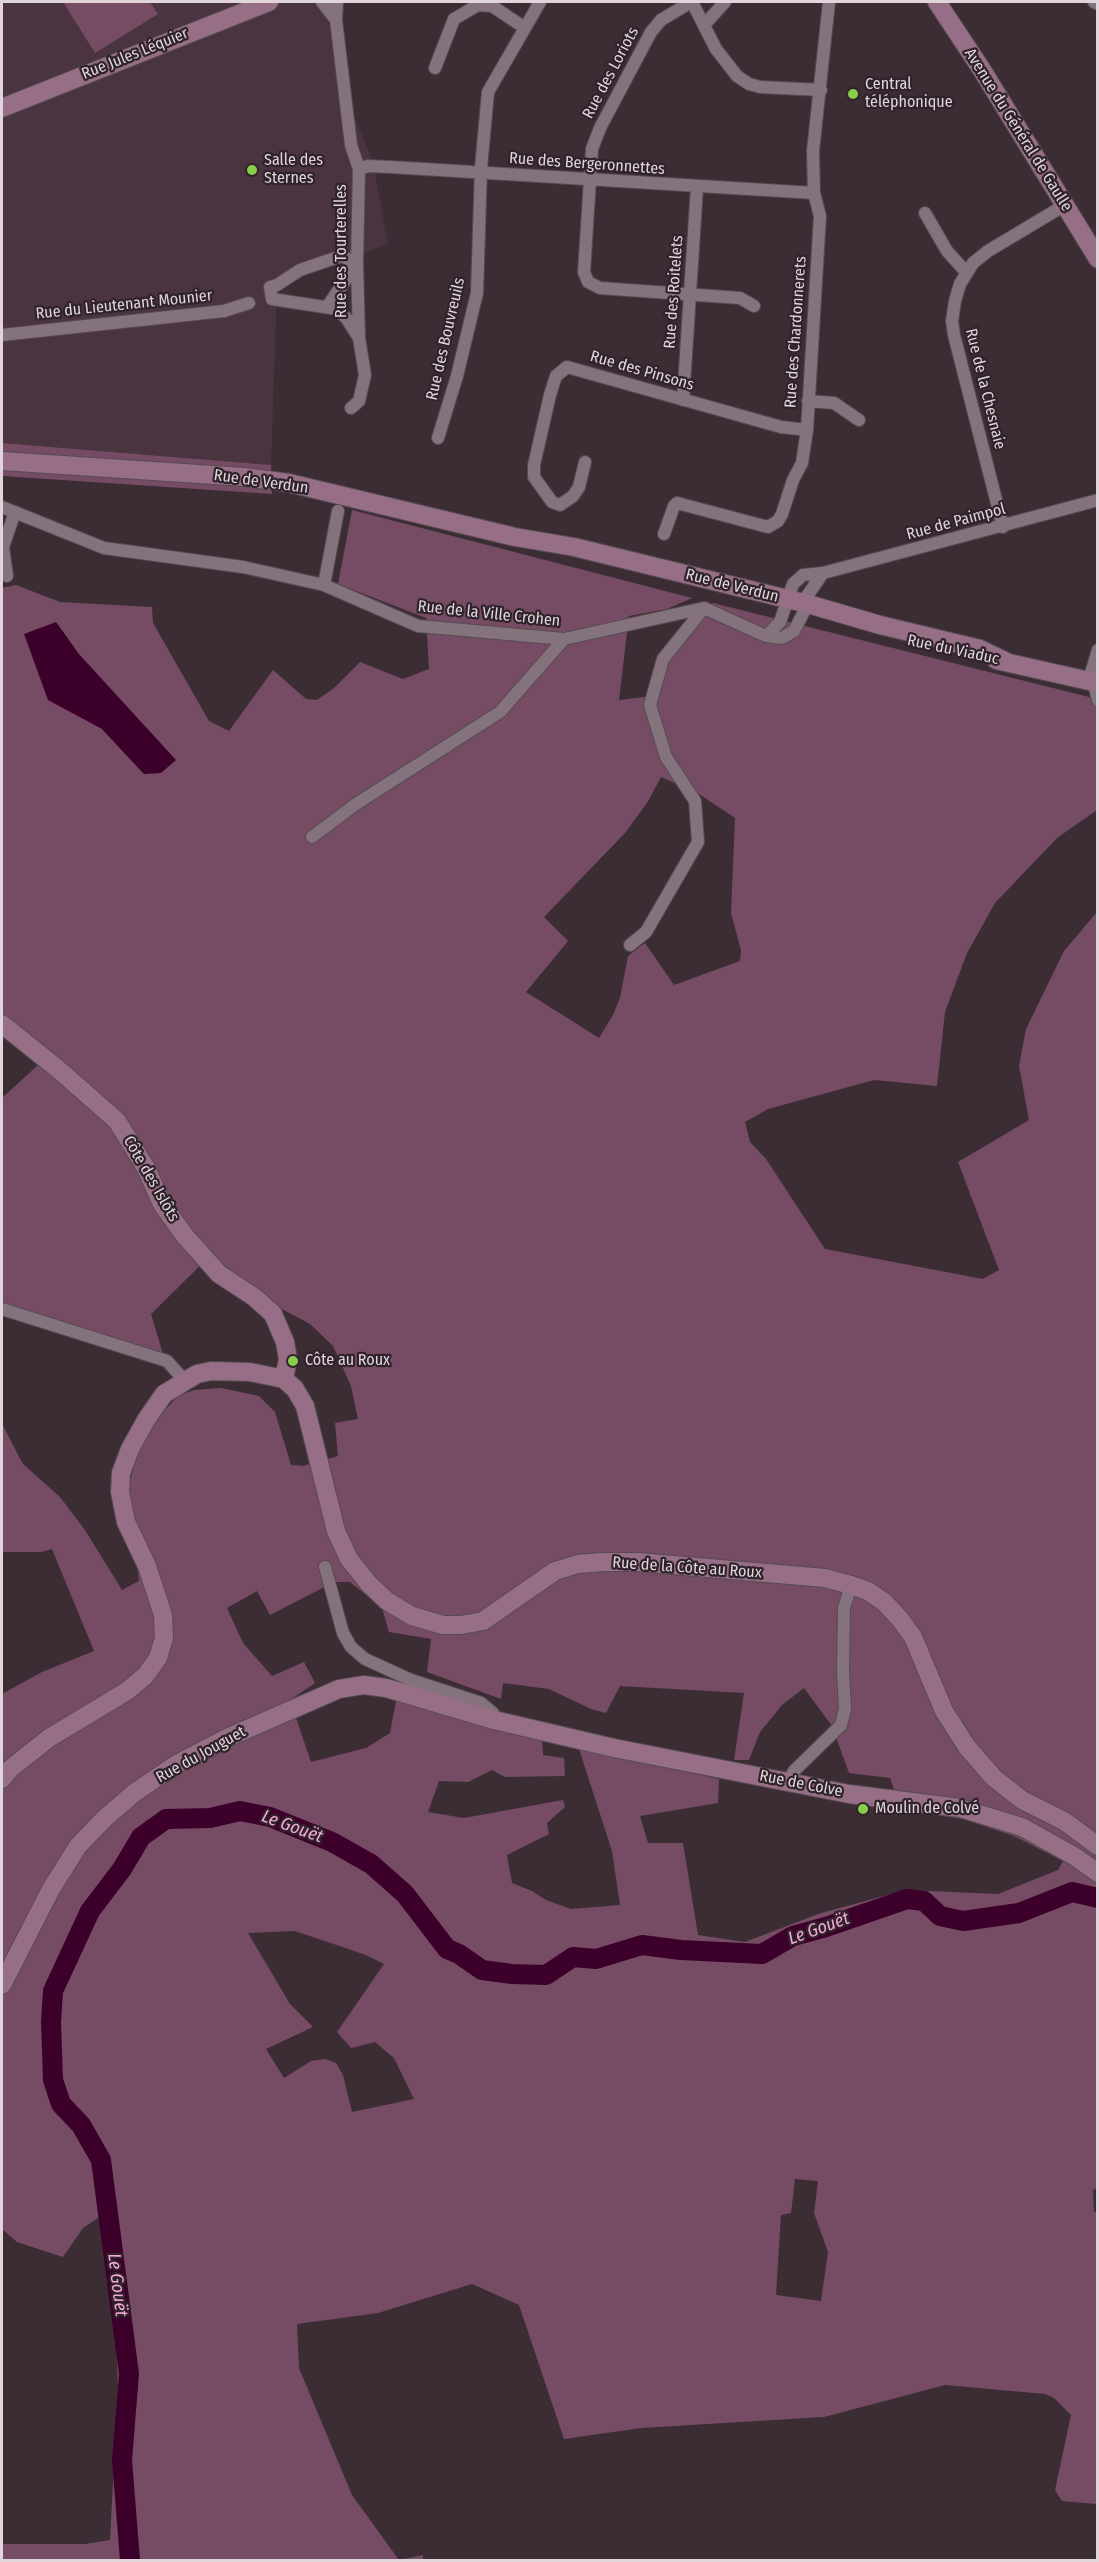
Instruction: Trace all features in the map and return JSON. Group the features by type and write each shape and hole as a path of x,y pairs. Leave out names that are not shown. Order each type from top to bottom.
{"main road":[{"name":"Rue Jules Léquier","path":"2,108 269,2"},
{"name":"Avenue du Général de Gaulle","path":"937,2 982,70 1098,259"},
{"name":"Rue de Verdun","path":"2,461 266,480 340,494 515,537 574,547 806,608"},
{"name":"Rue du Viaduc","path":"806,608 869,631 979,658 1095,682"},
{"name":"Côte des Islôts","path":"2,1024 117,1121 146,1168 162,1204 185,1236 219,1274 254,1297 273,1314 285,1342 288,1359 284,1379"},
{"path":"2,1779 50,1738 127,1691 145,1676 158,1658 164,1638 163,1614 147,1566 126,1522 120,1492 121,1473 130,1449 164,1394 184,1380 211,1371 250,1372 284,1379"},
{"name":"Rue de la Côte au Roux","path":"284,1379 295,1389 305,1406 336,1531 349,1559 369,1584 387,1601 412,1616 443,1625 483,1621 555,1572 578,1564 602,1562 638,1562 825,1578 851,1585 868,1591 884,1602 900,1619 913,1637 944,1711 967,1747 993,1777 1022,1800 1064,1821 1098,1846"},
{"name":"Rue du Jouguet","path":"2,1984 51,1888 78,1846 104,1819 134,1794 177,1764 229,1737 339,1689 364,1685 386,1688 494,1720"},
{"name":"Rue de Colve","path":"494,1720 614,1748 849,1794 960,1808 1022,1827 1074,1856 1098,1873"}],"street":[{"path":"322,2 336,20"},
{"name":"Rue des Tourterelles","path":"337,2 336,20 351,145 359,169 357,263 359,338 365,375 359,402 351,408"},
{"name":"Rue des Bouvreuils","path":"438,438 457,376 477,293 488,92 540,2"},
{"path":"692,2 726,62 737,76 749,84 760,87 821,90"},
{"name":"Rue des Loriots","path":"692,2 661,20 646,40 600,128 592,149 584,272 588,282 600,288 692,295"},
{"path":"704,25 725,2"},
{"name":"Rue des Chardonnerets","path":"664,534 677,503 768,527 778,521 802,462 807,430 820,216 814,193 813,151 829,2"},
{"path":"435,68 454,19 478,5 492,6 525,28"},
{"name":"Rue des Bergeronnettes","path":"359,169 368,166 392,167 814,193"},
{"name":"Rue des Roitelets","path":"683,400 692,295 697,187"},
{"name":"Rue de la Chesnaie","path":"1003,527 954,335 952,321 955,301 960,284 973,263 988,251 1065,205"},
{"path":"926,213 947,251 966,272"},
{"path":"327,307 357,263 341,256 300,270 270,287 272,299 337,309 347,318 359,338"},
{"path":"692,295 741,298 754,306"},
{"name":"Rue du Lieutenant Mounier","path":"2,334 224,311 249,303"},
{"name":"Rue des Pinsons","path":"585,462 579,487 573,496 560,505 552,502 534,477 534,465 550,395 556,376 567,368 781,427 807,430"},
{"path":"808,401 834,404 859,420"},
{"name":"Rue de Paimpol","path":"785,603 793,584 803,575 823,573 1098,500"},
{"name":"Rue de la Ville Crohen","path":"2,507 104,548 243,567 324,585 418,626 564,639 704,608"},
{"path":"7,576 3,547 15,512"},
{"path":"324,585 338,512"},
{"path":"630,945 646,932 698,842 696,801 666,757 650,705 663,659 704,608 766,636 782,638 794,631 806,608 807,596 823,573"},
{"path":"766,636 780,622 785,603"},
{"path":"312,837 356,804 500,712 564,639"},
{"path":"1098,650 1095,682 1098,700"},
{"path":"2,1310 167,1361 184,1380"},
{"path":"325,1567 343,1633 351,1647 365,1659 411,1680 481,1703 493,1713 494,1720"},
{"path":"788,1781 794,1772 841,1725 845,1708 844,1608 851,1585"}],"shaded area":[{"path":"2,2 326,2 340,86 372,158 388,244 277,285 271,465 2,443"},
{"path":"63,2 150,2 158,14 95,53"},
{"path":"2,443 271,465 272,494 2,476"},
{"path":"352,510 692,598 667,609 629,616 619,700 660,695 670,657 713,603 1097,699 1097,810 1057,838 995,903 967,953 945,1012 937,1086 874,1080 768,1109 745,1122 750,1142 766,1159 825,1249 983,1279 999,1270 958,1162 1029,1120 1019,1066 1026,1029 1064,951 1097,912 1098,2188 1093,2190 1094,2211 1098,2214 1097,2504 1062,2501 1055,2490 1071,2415 1054,2398 1045,2394 945,2385 824,2417 641,2428 564,2439 519,2305 472,2284 378,2313 297,2324 299,2368 352,2495 399,2560 2,2560 2,2544 85,2544 110,2540 118,2387 112,2245 107,2212 83,2228 63,2257 17,2242 2,2229 2,1694 42,1672 94,1651 52,1549 41,1552 2,1552 2,1424 23,1464 60,1497 85,1530 122,1590 139,1581 129,1503 130,1481 139,1445 152,1424 178,1396 194,1390 221,1388 259,1396 275,1412 291,1465 303,1466 338,1456 335,1423 358,1419 351,1386 333,1346 310,1324 280,1308 211,1255 151,1314 163,1354 2,1304 2,1098 49,1055 2,1015 2,588 16,585 60,602 152,607 153,623 209,721 229,731 273,670 306,699 317,700 334,688 360,662 403,679 429,669 426,618 338,584","holes":["56,622 78,653 144,774 102,729","661,777 699,794 735,818 731,913 741,950 740,961 674,985 645,943 628,956 620,998 599,1038 526,992 568,941 544,917 625,833 647,803","334,1582 350,1582 382,1608 389,1632 431,1639 427,1672 501,1699 503,1683 549,1689 591,1709 606,1713 620,1686 744,1693 734,1760 749,1760 760,1732 782,1705 804,1688 832,1726 849,1773 890,1778 901,1809 963,1819 1014,1836 1063,1861 1058,1870 998,1894 906,1890 821,1913 745,1942 698,1935 683,1843 648,1843 640,1816 718,1803 719,1779 579,1749 612,1851 620,1905 571,1909 546,1900 512,1883 507,1855 549,1834 547,1823 565,1807 563,1800 464,1818 428,1812 439,1781 468,1782 492,1770 505,1777 565,1776 564,1758 543,1755 542,1738 499,1725 396,1701 390,1733 366,1748 311,1762 290,1700 315,1683 304,1662 272,1676 243,1643 227,1608 257,1591 270,1615","295,1931 366,1955 384,1964 337,2032 351,2048 375,2042 394,2058 414,2099 352,2112 343,2075 336,2063 325,2059 311,2061 284,2078 266,2049 313,2027 290,2004 248,1933","795,2179 818,2181 814,2213 828,2252 821,2301 776,2295 781,2215 791,2213"]},
{"path":"56,622 78,653 176,760 161,773 144,774 102,729 48,700 24,634"},
{"path":"423,2555 423,2560 399,2560"}],"waterway":[{"name":"Le Gouët","path":"130,2560 122,2460 129,2374 101,2160 81,2125 61,2104 53,2080 51,2022 53,1991 90,1911 122,1869 141,1837 166,1819 210,1818 240,1811 270,1817 332,1842 371,1864 405,1894 447,1949 459,1954 482,1970 512,1974 546,1975 573,1957 596,1959 642,1945 681,1950 762,1954 793,1936 907,1899 924,1901 940,1916 963,1921 1019,1913 1072,1892 1098,1898"}],"place":[{"name":"Central téléphonique","path":"853,94"},
{"name":"Salle des Sternes","path":"252,170"},
{"name":"Côte au Roux","path":"293,1361"},
{"name":"Moulin de Colvé","path":"863,1809"}]}
